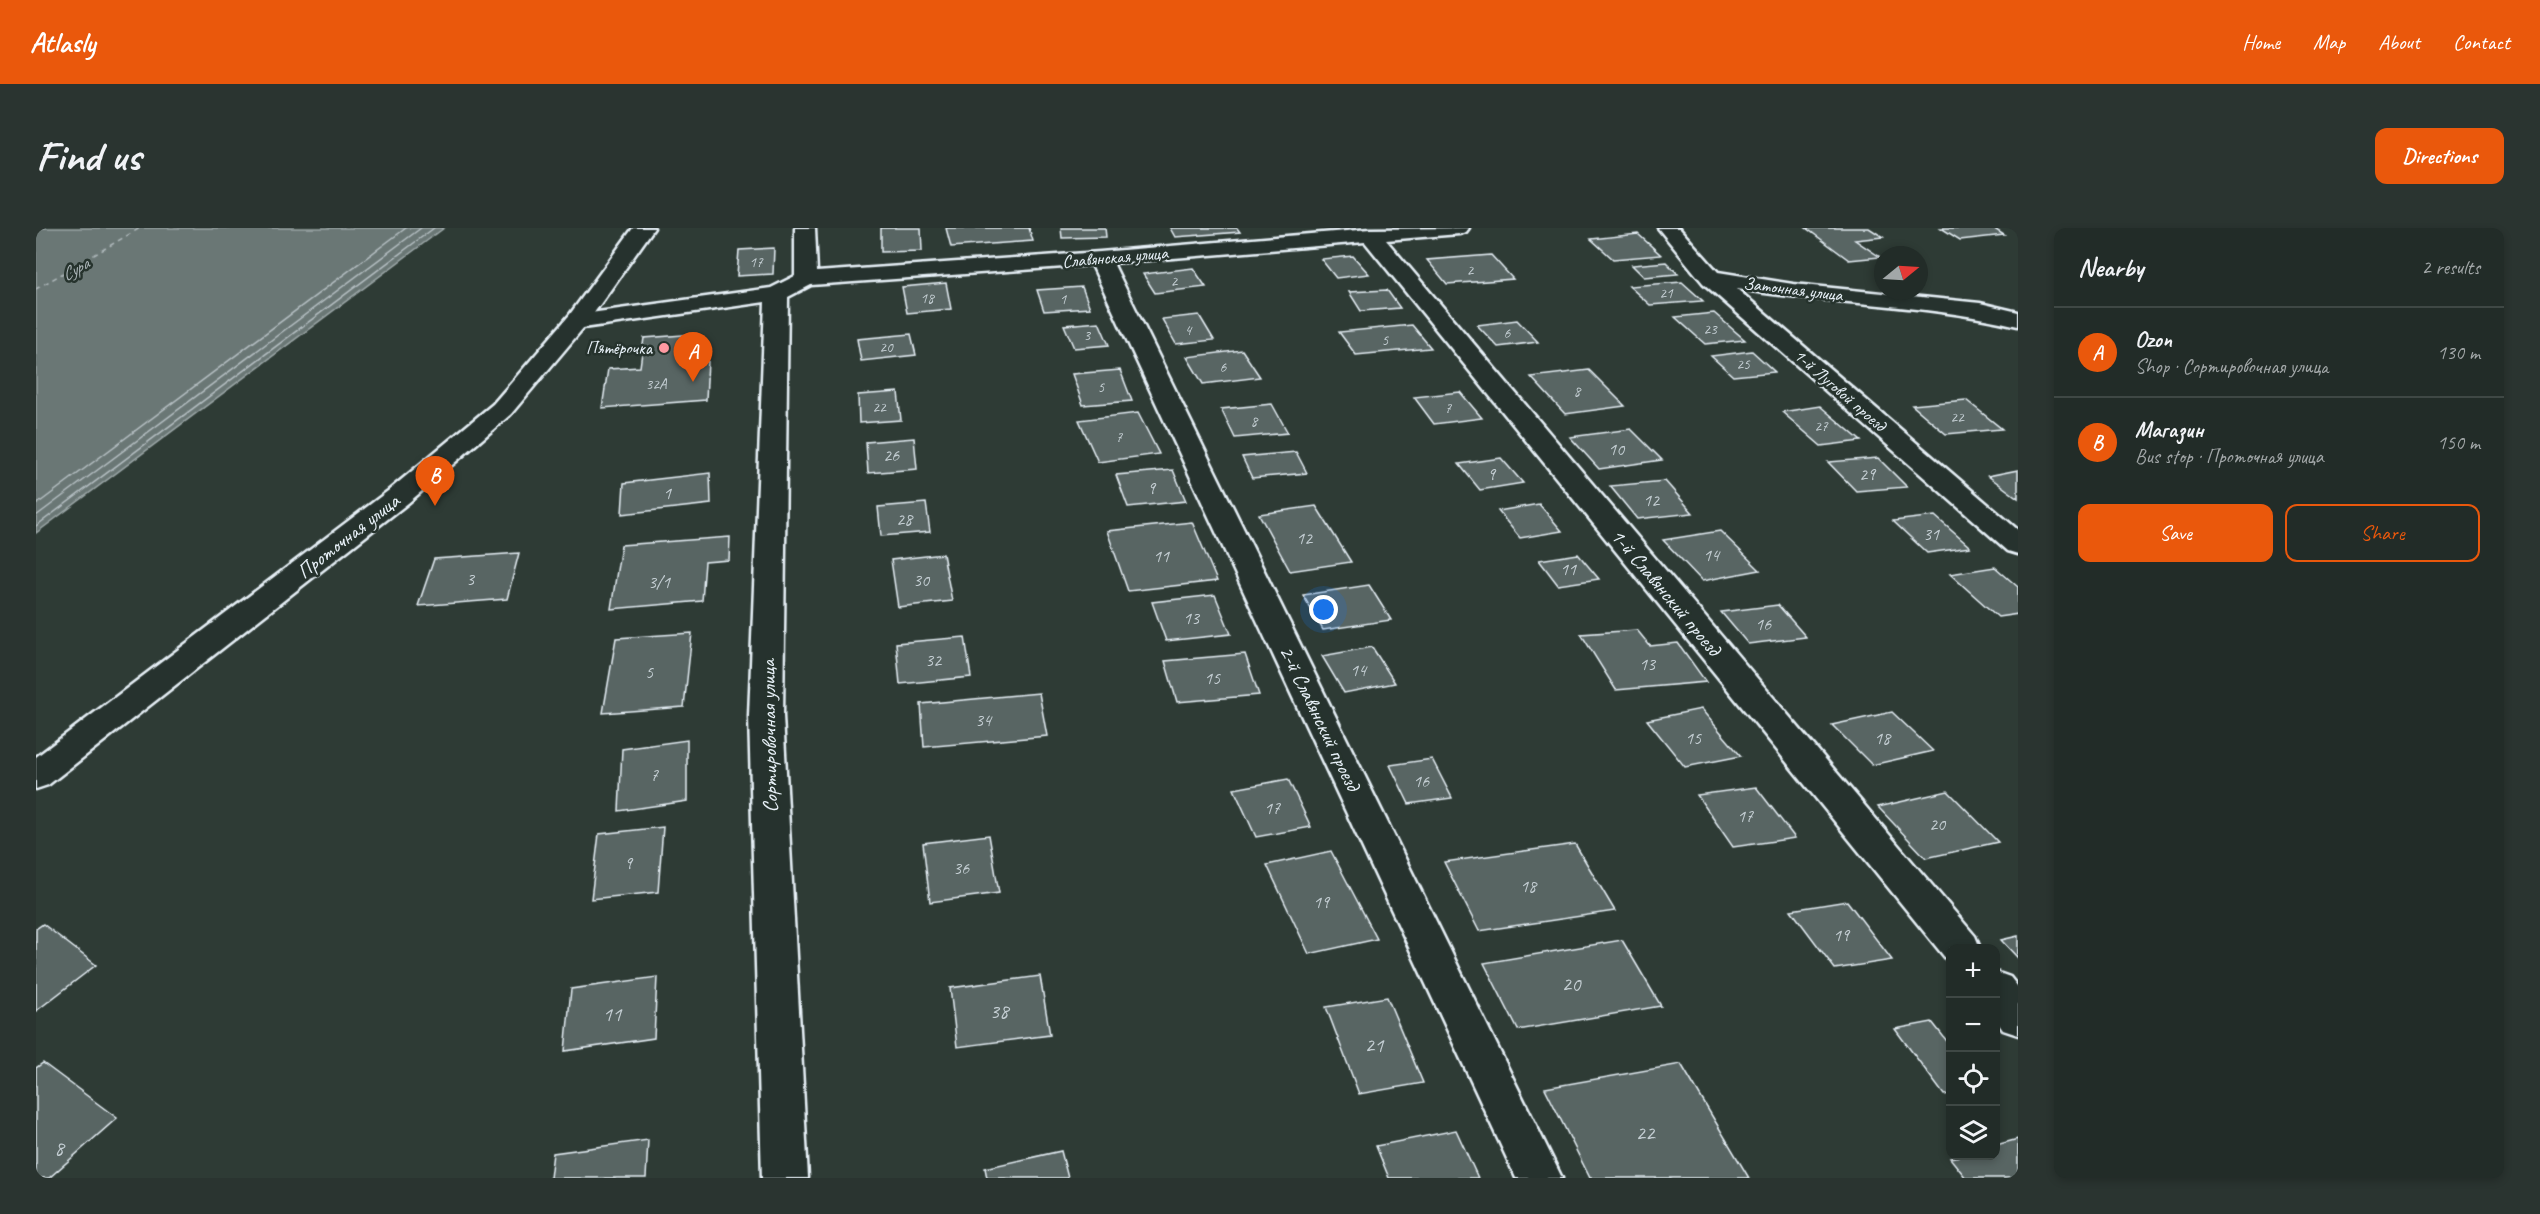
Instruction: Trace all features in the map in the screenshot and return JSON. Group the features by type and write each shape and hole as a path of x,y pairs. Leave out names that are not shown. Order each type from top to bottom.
{"street":[{"name":"Проточная улица","path":"36,776 398,497 502,409 576,322 644,228"},
{"name":"Сортировочная улица","path":"785,1178 766,716 791,287 805,228"},
{"name":"Славянская улица","path":"576,322 791,287 1459,228"},
{"name":"1-й Луговой проезд","path":"1668,228 1711,278 2018,545"},
{"name":"1-й Славянский проезд","path":"1370,235 1958,944"},
{"name":"2-й Славянский проезд","path":"1100,258 1539,1178"},
{"name":"Затонная улица","path":"1711,278 1793,291 1980,310 2018,319"},
{"path":"2000,996 2018,1017"}],"water":[{"name":"Сура","path":"36,228 444,228 36,533"}],"building":[{"path":"881,228 921,228 922,251 881,252"},
{"path":"946,228 1029,228 1033,241 951,247"},
{"path":"1061,228 1105,228 1106,237 1062,238"},
{"path":"1170,228 1237,228 1240,232 1175,237"},
{"path":"1806,228 1869,228 1883,237 1855,240 1874,253 1874,258 1849,260"},
{"path":"1941,228 1993,228 2004,235 1960,240"},
{"path":"1638,234 1661,255 1613,259 1591,239"},
{"path":"774,248 773,274 737,276 739,250"},
{"path":"1491,255 1513,279 1447,284 1427,260"},
{"path":"1353,256 1369,274 1336,278 1321,259"},
{"path":"1666,262 1678,274 1644,277 1632,265"},
{"path":"1193,268 1206,287 1155,293 1143,274"},
{"path":"1682,282 1703,301 1650,305 1629,286"},
{"path":"946,283 951,309 907,313 902,287"},
{"path":"1082,287 1090,308 1044,311 1037,290"},
{"path":"1387,290 1400,308 1361,311 1349,292"},
{"path":"1714,313 1745,340 1705,344 1675,317"},
{"path":"1199,315 1214,340 1176,344 1162,319"},
{"path":"1517,320 1538,342 1498,347 1477,325"},
{"path":"1099,322 1109,345 1074,348 1064,325"},
{"path":"1412,325 1431,348 1356,355 1339,332"},
{"path":"696,334 694,362 708,361 706,400 602,408 608,369 640,367 644,338"},
{"path":"911,334 916,355 861,361 857,339"},
{"path":"1242,350 1260,377 1203,384 1187,357"},
{"path":"1752,351 1775,372 1733,376 1711,356"},
{"path":"1120,370 1132,401 1083,405 1072,374"},
{"path":"1589,370 1625,406 1565,414 1531,377"},
{"path":"898,392 901,420 859,423 858,395"},
{"path":"1460,392 1482,418 1434,424 1414,397"},
{"path":"1966,400 2002,429 1946,434 1912,405"},
{"path":"1272,404 1288,433 1235,438 1221,409"},
{"path":"1820,406 1861,441 1821,446 1782,412"},
{"path":"1138,413 1159,454 1098,462 1079,420"},
{"path":"1631,429 1662,460 1599,469 1570,437"},
{"path":"914,438 917,469 868,473 866,442"},
{"path":"1296,452 1307,473 1252,478 1242,457"},
{"path":"1501,458 1523,483 1480,490 1459,464"},
{"path":"1878,458 1907,487 1856,491 1828,462"},
{"path":"1173,470 1186,501 1128,507 1116,475"},
{"path":"2018,470 2018,498 1988,476"},
{"path":"710,473 711,504 622,514 624,483"},
{"path":"1665,481 1693,513 1637,519 1610,486"},
{"path":"926,503 930,532 881,536 878,507"},
{"path":"1539,504 1562,531 1520,538 1498,511"},
{"path":"1316,506 1351,562 1290,571 1259,514"},
{"path":"1935,516 1970,547 1927,553 1893,521"},
{"path":"1192,522 1217,581 1128,591 1107,531"},
{"path":"1720,531 1760,570 1702,581 1663,540"},
{"path":"730,537 729,560 705,562 702,601 611,609 621,545"},
{"path":"519,553 507,599 418,606 434,559"},
{"path":"943,554 952,601 898,607 891,560"},
{"path":"1578,554 1599,579 1558,585 1539,560"},
{"path":"1995,567 2018,587 2018,614 1998,617 1950,574"},
{"path":"1369,585 1391,620 1323,630 1303,595"},
{"path":"1215,595 1231,634 1166,641 1152,602"},
{"path":"1778,605 1806,637 1748,644 1721,612"},
{"path":"1637,630 1650,646 1678,643 1706,682 1616,690 1581,634"},
{"path":"692,633 684,707 603,713 616,638"},
{"path":"965,637 971,677 900,684 896,643"},
{"path":"1372,647 1395,683 1344,693 1322,656"},
{"path":"1245,654 1259,695 1177,702 1165,661"},
{"path":"1039,693 1047,736 924,747 921,704"},
{"path":"1701,709 1741,756 1685,767 1647,720"},
{"path":"1892,712 1933,751 1872,765 1832,725"},
{"path":"687,740 687,801 619,811 622,749"},
{"path":"1432,759 1452,798 1409,804 1390,765"},
{"path":"1288,779 1311,827 1256,837 1234,789"},
{"path":"1756,787 1795,838 1733,847 1697,795"},
{"path":"1948,791 1998,842 1926,858 1878,807"},
{"path":"663,827 658,892 591,899 599,834"},
{"path":"989,835 999,893 930,902 923,843"},
{"path":"1575,844 1615,911 1479,931 1444,862"},
{"path":"1331,851 1377,939 1309,954 1267,865"},
{"path":"1847,901 1892,960 1835,969 1791,910"},
{"path":"43,924 96,965 36,1011 36,929"},
{"path":"2018,936 2018,958 2001,940"},
{"path":"1622,940 1661,1006 1518,1030 1484,963"},
{"path":"1040,976 1050,1035 957,1047 950,988"},
{"path":"657,977 654,1038 565,1051 571,989"},
{"path":"1387,997 1423,1083 1359,1094 1326,1007"},
{"path":"1932,1022 1946,1040 1946,1095 1944,1095 1895,1029"},
{"path":"43,1063 117,1118 49,1178 36,1178 36,1068"},
{"path":"1681,1064 1749,1178 1590,1178 1545,1088"},
{"path":"1456,1130 1478,1178 1389,1178 1376,1146"},
{"path":"2018,1139 2018,1178 1966,1178 1952,1160 2000,1160 2000,1144"},
{"path":"648,1140 646,1178 550,1178 553,1153"},
{"path":"1061,1151 1068,1178 987,1178 985,1168"}],"ferry route":[{"path":"36,289 140,228"}],"place":[{"name":"Пятёрочка","path":"664,348"},
{"name":"Ozon","path":"693,382"},
{"name":"Магазин","path":"435,506"}]}
